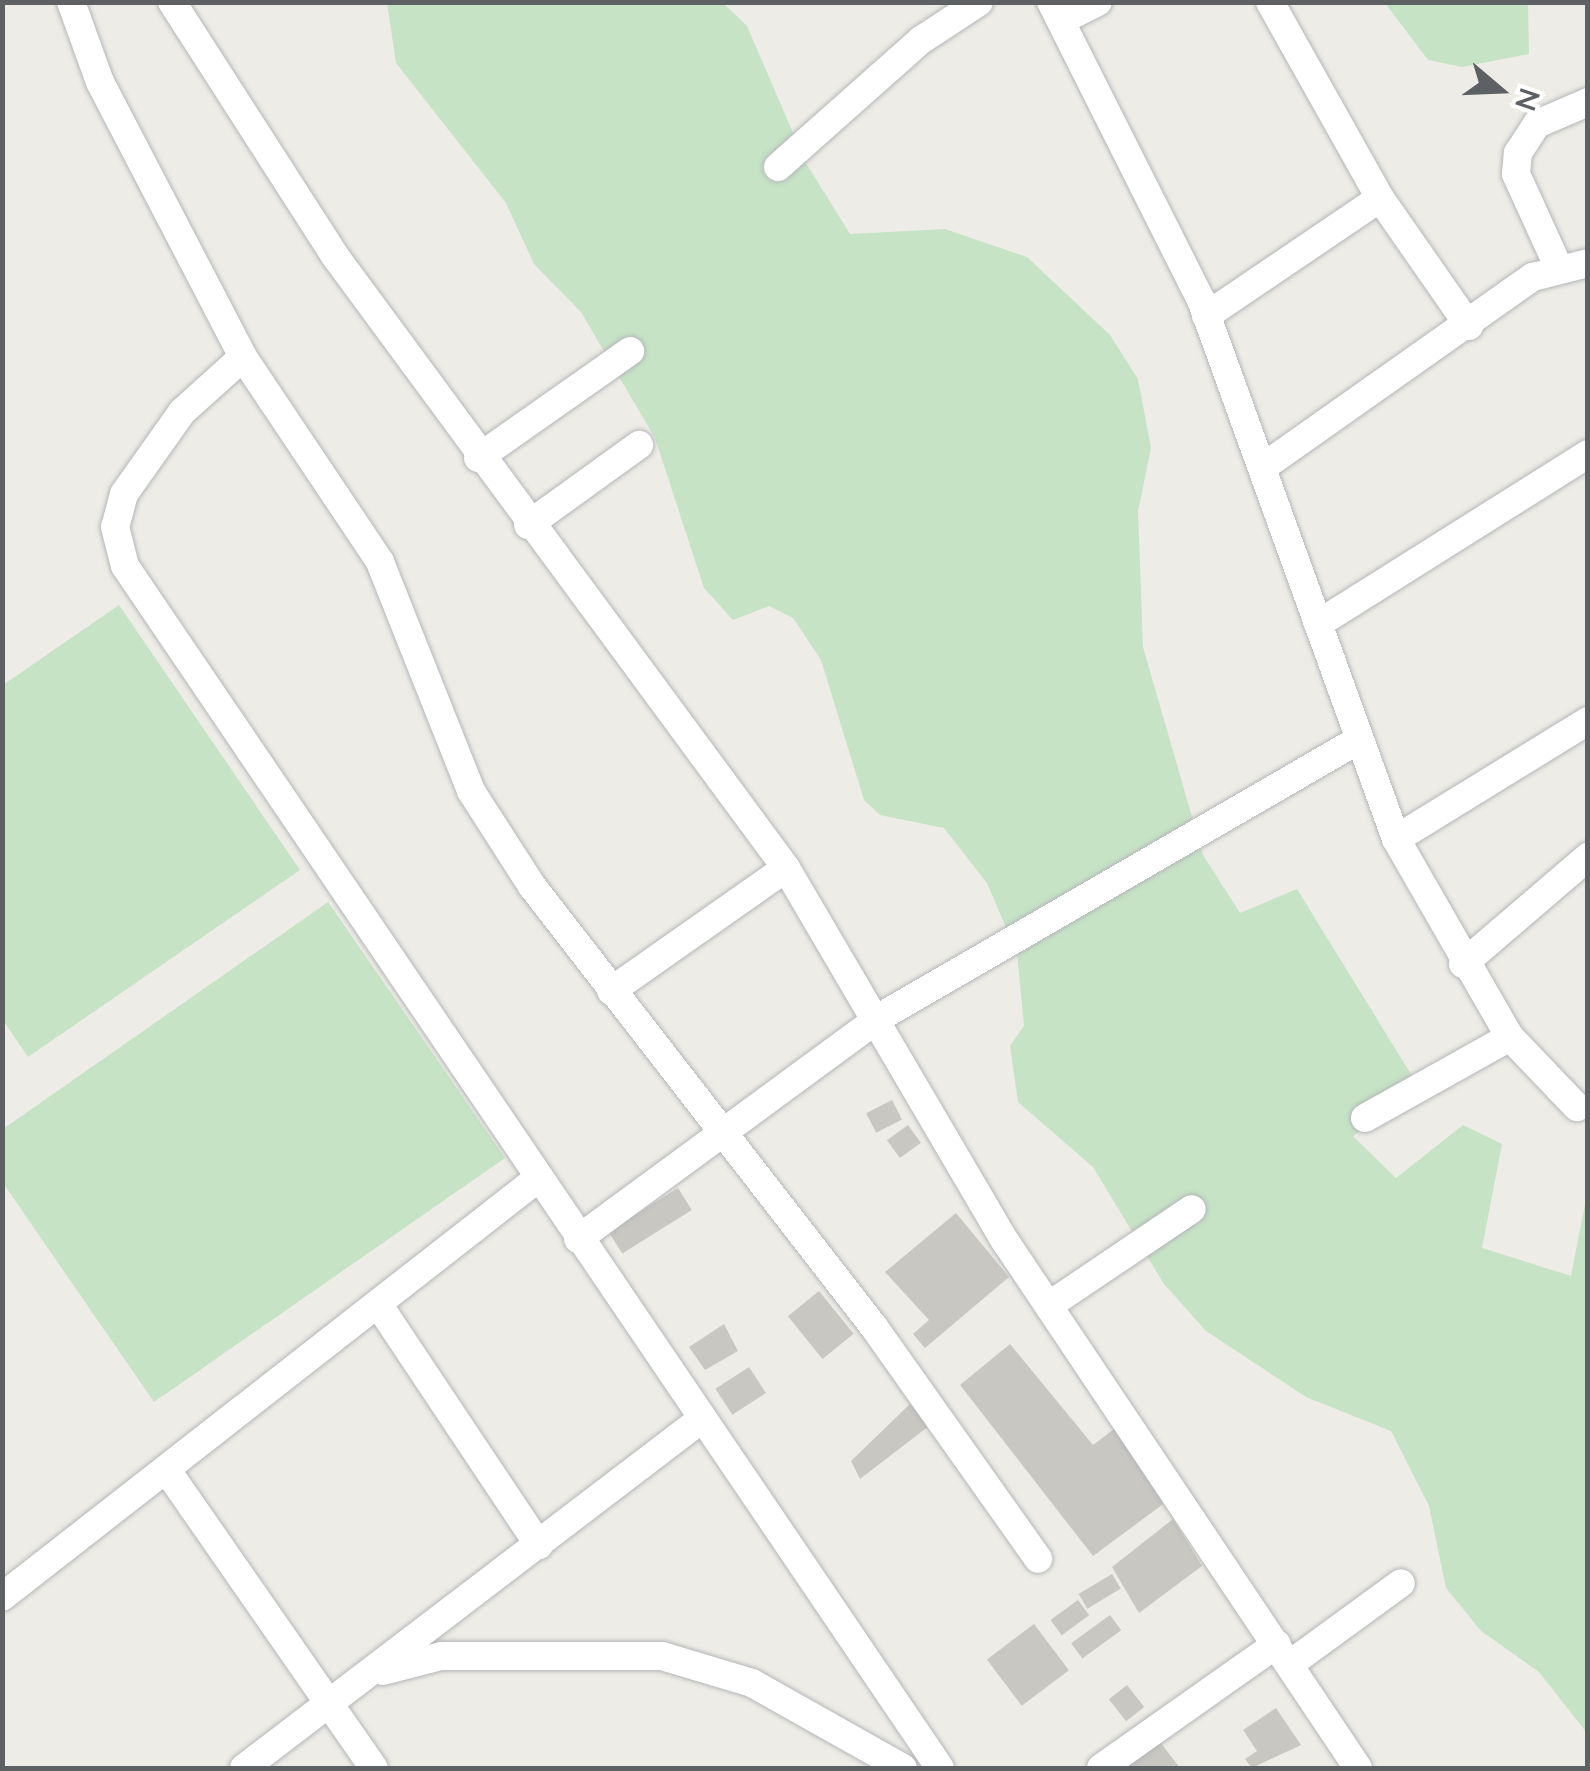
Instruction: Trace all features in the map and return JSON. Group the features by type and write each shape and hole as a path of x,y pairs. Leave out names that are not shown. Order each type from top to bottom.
{"street":[{"path":"71,2 100,82 243,357 380,562 471,791 612,991 874,1327 1038,1559"},
{"path":"172,2 478,458 786,868 880,1017 1005,1241 1054,1302 1358,1768"},
{"path":"778,167 920,40 979,2"},
{"path":"1098,2 1056,11 1206,316 1266,465 1355,742 1396,840 1462,964 1510,1036 1576,1107"},
{"path":"1270,2 1380,198 1469,326"},
{"path":"1557,264 1516,174 1518,153 1537,124 1588,102"},
{"path":"1206,316 1380,198"},
{"path":"1266,465 1557,264 1588,263"},
{"path":"478,458 630,351"},
{"path":"243,357 182,412 124,494 116,527 125,566 537,1179 940,1768"},
{"path":"528,524 639,445"},
{"path":"1318,624 1588,454"},
{"path":"1396,840 1588,721"},
{"path":"578,1239 880,1017 1355,742"},
{"path":"1462,964 1588,856"},
{"path":"612,991 786,868"},
{"path":"1365,1118 1510,1036"},
{"path":"3,1596 537,1179"},
{"path":"1054,1302 1192,1209"},
{"path":"378,1304 539,1545"},
{"path":"244,1768 331,1706 703,1418"},
{"path":"166,1469 374,1768"},
{"path":"1101,1768 1401,1583"},
{"path":"372,1674 440,1656 662,1656 752,1682 903,1768"}],"green space":[{"path":"387,3 723,3 747,26 806,163 850,234 945,229 1027,257 1110,335 1138,379 1151,448 1138,511 1143,647 1203,855 1240,913 1297,889 1422,1092 1353,1136 1396,1178 1463,1125 1502,1144 1482,1248 1571,1276 1587,1194 1587,1733 1539,1672 1481,1631 1446,1588 1429,1506 1391,1431 1306,1397 1206,1331 1164,1284 1093,1167 1018,1102 1010,1046 1024,1026 1017,953 987,883 944,828 880,815 864,800 821,660 793,618 769,606 733,620 704,588 655,438 581,312 534,264 506,203 396,63"},
{"path":"1385,3 1528,3 1529,54 1462,67 1428,60"},
{"path":"119,605 300,870 28,1057 3,1020 3,685"},
{"path":"328,902 505,1158 154,1402 3,1183 3,1129"}],"building":[{"path":"892,1100 902,1120 876,1133 866,1113"},
{"path":"908,1125 921,1143 900,1158 887,1140"},
{"path":"678,1188 692,1210 622,1254 608,1231"},
{"path":"956,1213 1009,1277 925,1348 913,1334 929,1320 885,1272"},
{"path":"819,1291 854,1334 823,1359 788,1316"},
{"path":"724,1324 738,1351 705,1370 689,1347"},
{"path":"1010,1344 1093,1445 1114,1429 1166,1502 1093,1556 960,1385"},
{"path":"749,1367 766,1393 732,1415 715,1389"},
{"path":"910,1404 929,1426 860,1479 851,1461"},
{"path":"1173,1519 1202,1566 1139,1613 1112,1567"},
{"path":"1112,1574 1121,1589 1087,1609 1079,1594"},
{"path":"1078,1600 1089,1615 1062,1635 1050,1620"},
{"path":"1110,1615 1121,1630 1082,1659 1071,1643"},
{"path":"1034,1624 1069,1670 1022,1706 987,1660"},
{"path":"1127,1685 1144,1707 1126,1721 1109,1699"},
{"path":"1276,1708 1301,1745 1252,1768 1245,1759 1257,1751 1243,1730"},
{"path":"1160,1742 1180,1768 1126,1768"}]}
